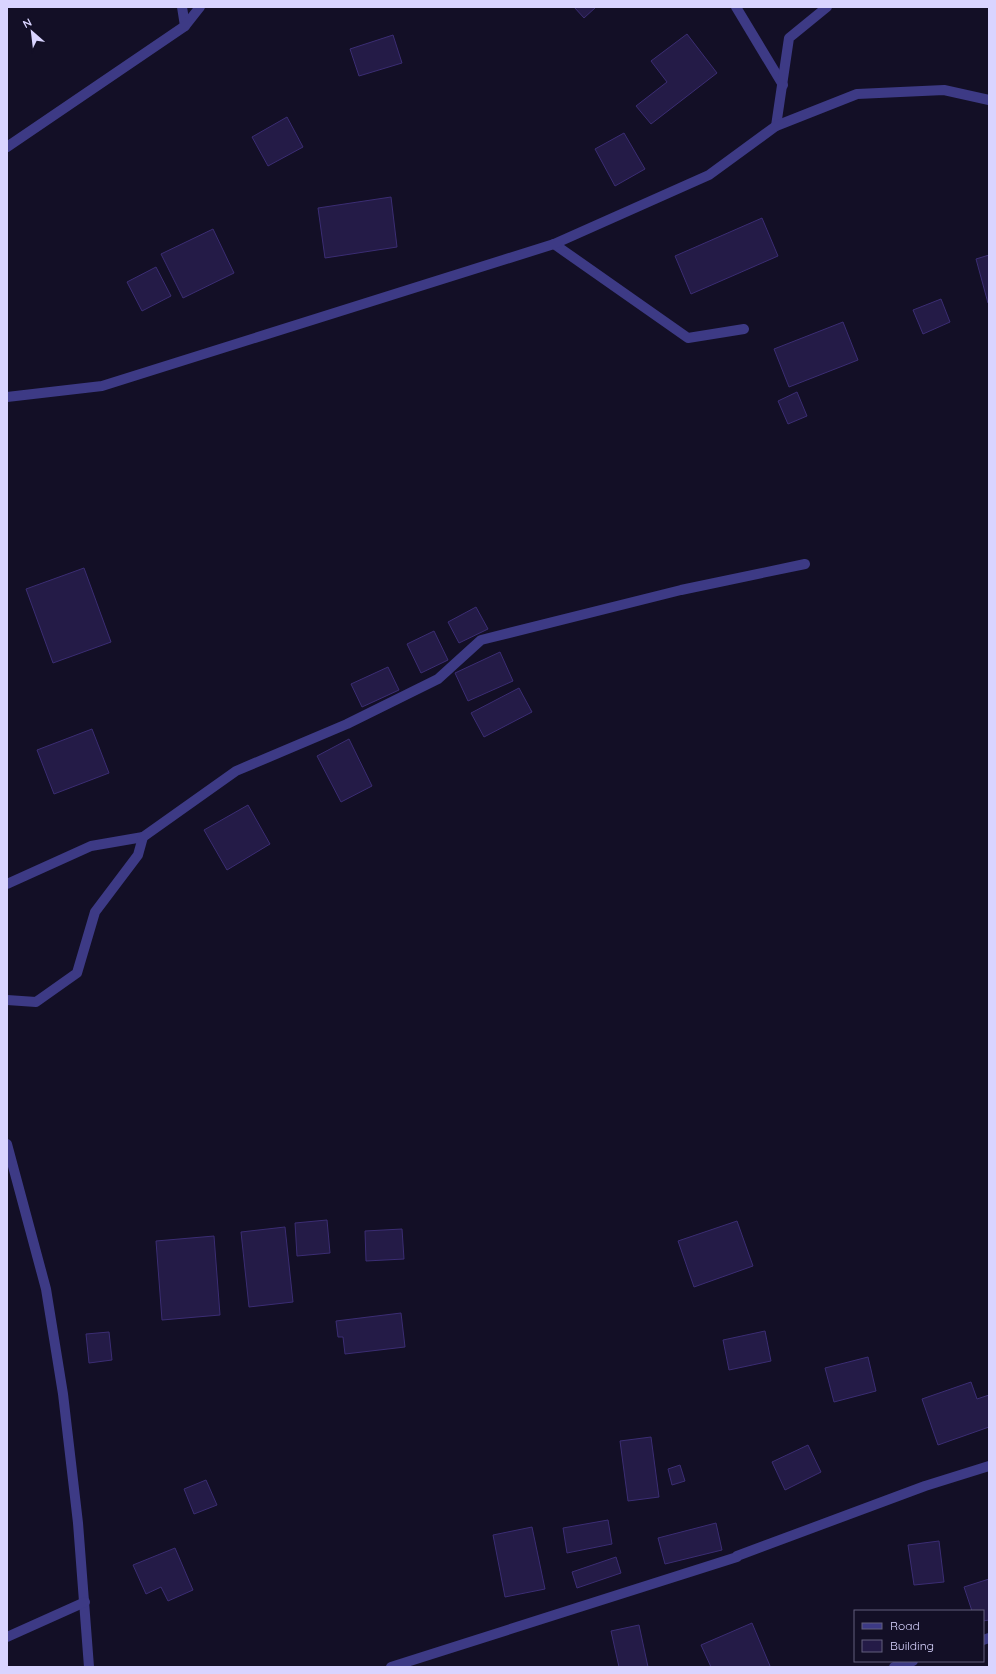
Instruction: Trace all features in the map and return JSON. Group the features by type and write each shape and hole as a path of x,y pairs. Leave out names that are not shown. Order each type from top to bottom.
{"street":[{"path":"182,7 185,26"},
{"path":"7,147 185,26 200,7"},
{"path":"736,7 783,85"},
{"path":"776,126 789,38 827,7"},
{"path":"7,397 102,386 554,244 709,175 776,126 857,94 944,90 989,100"},
{"path":"554,244 688,338 744,329"},
{"path":"7,884 91,846 143,838 236,771 347,724 438,679 481,640 681,590 805,564"},
{"path":"7,1000 36,1002 77,973 95,912 138,855 143,838"},
{"path":"7,1144 46,1289 64,1409 78,1523 89,1667"},
{"path":"391,1667 738,1557 736,1556 925,1486 989,1466"},
{"path":"7,1637 85,1602"},
{"path":"894,1667 910,1662"}],"building":[{"path":"574,7 596,7 584,18"},
{"path":"687,34 717,73 651,124 636,106 667,82 651,61"},
{"path":"393,35 402,63 359,76 350,49"},
{"path":"287,117 303,147 268,166 252,137"},
{"path":"624,133 645,169 615,186 595,149"},
{"path":"391,197 397,247 325,258 318,208"},
{"path":"762,218 778,256 691,294 675,256"},
{"path":"213,229 234,273 183,298 161,254"},
{"path":"989,255 989,303 988,303 976,259"},
{"path":"156,267 171,296 142,311 127,282"},
{"path":"941,299 950,322 923,334 913,310"},
{"path":"843,322 858,360 789,387 774,349"},
{"path":"797,392 807,416 788,424 778,401"},
{"path":"84,568 111,642 53,663 26,589"},
{"path":"476,607 488,629 459,643 448,622"},
{"path":"434,631 448,660 421,673 407,644"},
{"path":"500,652 513,681 468,701 455,673"},
{"path":"388,667 399,690 362,707 351,684"},
{"path":"519,688 532,712 484,737 471,713"},
{"path":"92,729 109,773 54,794 37,750"},
{"path":"349,739 372,786 341,802 317,756"},
{"path":"248,805 270,844 227,870 204,830"},
{"path":"327,1220 330,1253 297,1256 295,1223"},
{"path":"737,1221 753,1266 694,1287 678,1241"},
{"path":"285,1227 293,1302 249,1307 241,1232"},
{"path":"402,1229 404,1259 366,1261 365,1231"},
{"path":"214,1236 220,1315 162,1320 156,1241"},
{"path":"401,1313 405,1347 345,1354 343,1337 338,1337 336,1321"},
{"path":"765,1331 771,1361 729,1370 723,1340"},
{"path":"109,1332 112,1360 89,1363 86,1334"},
{"path":"868,1357 876,1391 834,1402 825,1368"},
{"path":"971,1382 977,1399 989,1395 989,1427 938,1445 922,1399"},
{"path":"651,1437 659,1497 628,1501 620,1441"},
{"path":"808,1445 821,1472 785,1490 772,1462"},
{"path":"680,1465 685,1481 672,1485 668,1469"},
{"path":"206,1480 217,1505 194,1514 184,1489"},
{"path":"608,1520 612,1544 567,1553 563,1528"},
{"path":"716,1523 722,1550 665,1564 658,1538"},
{"path":"532,1527 545,1589 505,1597 493,1535"},
{"path":"939,1541 944,1582 914,1585 908,1545"},
{"path":"175,1548 193,1590 168,1601 161,1587 146,1594 133,1565"},
{"path":"616,1557 621,1573 577,1588 572,1572"},
{"path":"989,1579 989,1620 984,1621 984,1610 972,1610 964,1587"},
{"path":"752,1623 770,1666 711,1667 701,1645"},
{"path":"639,1625 648,1667 619,1667 611,1631"}]}
